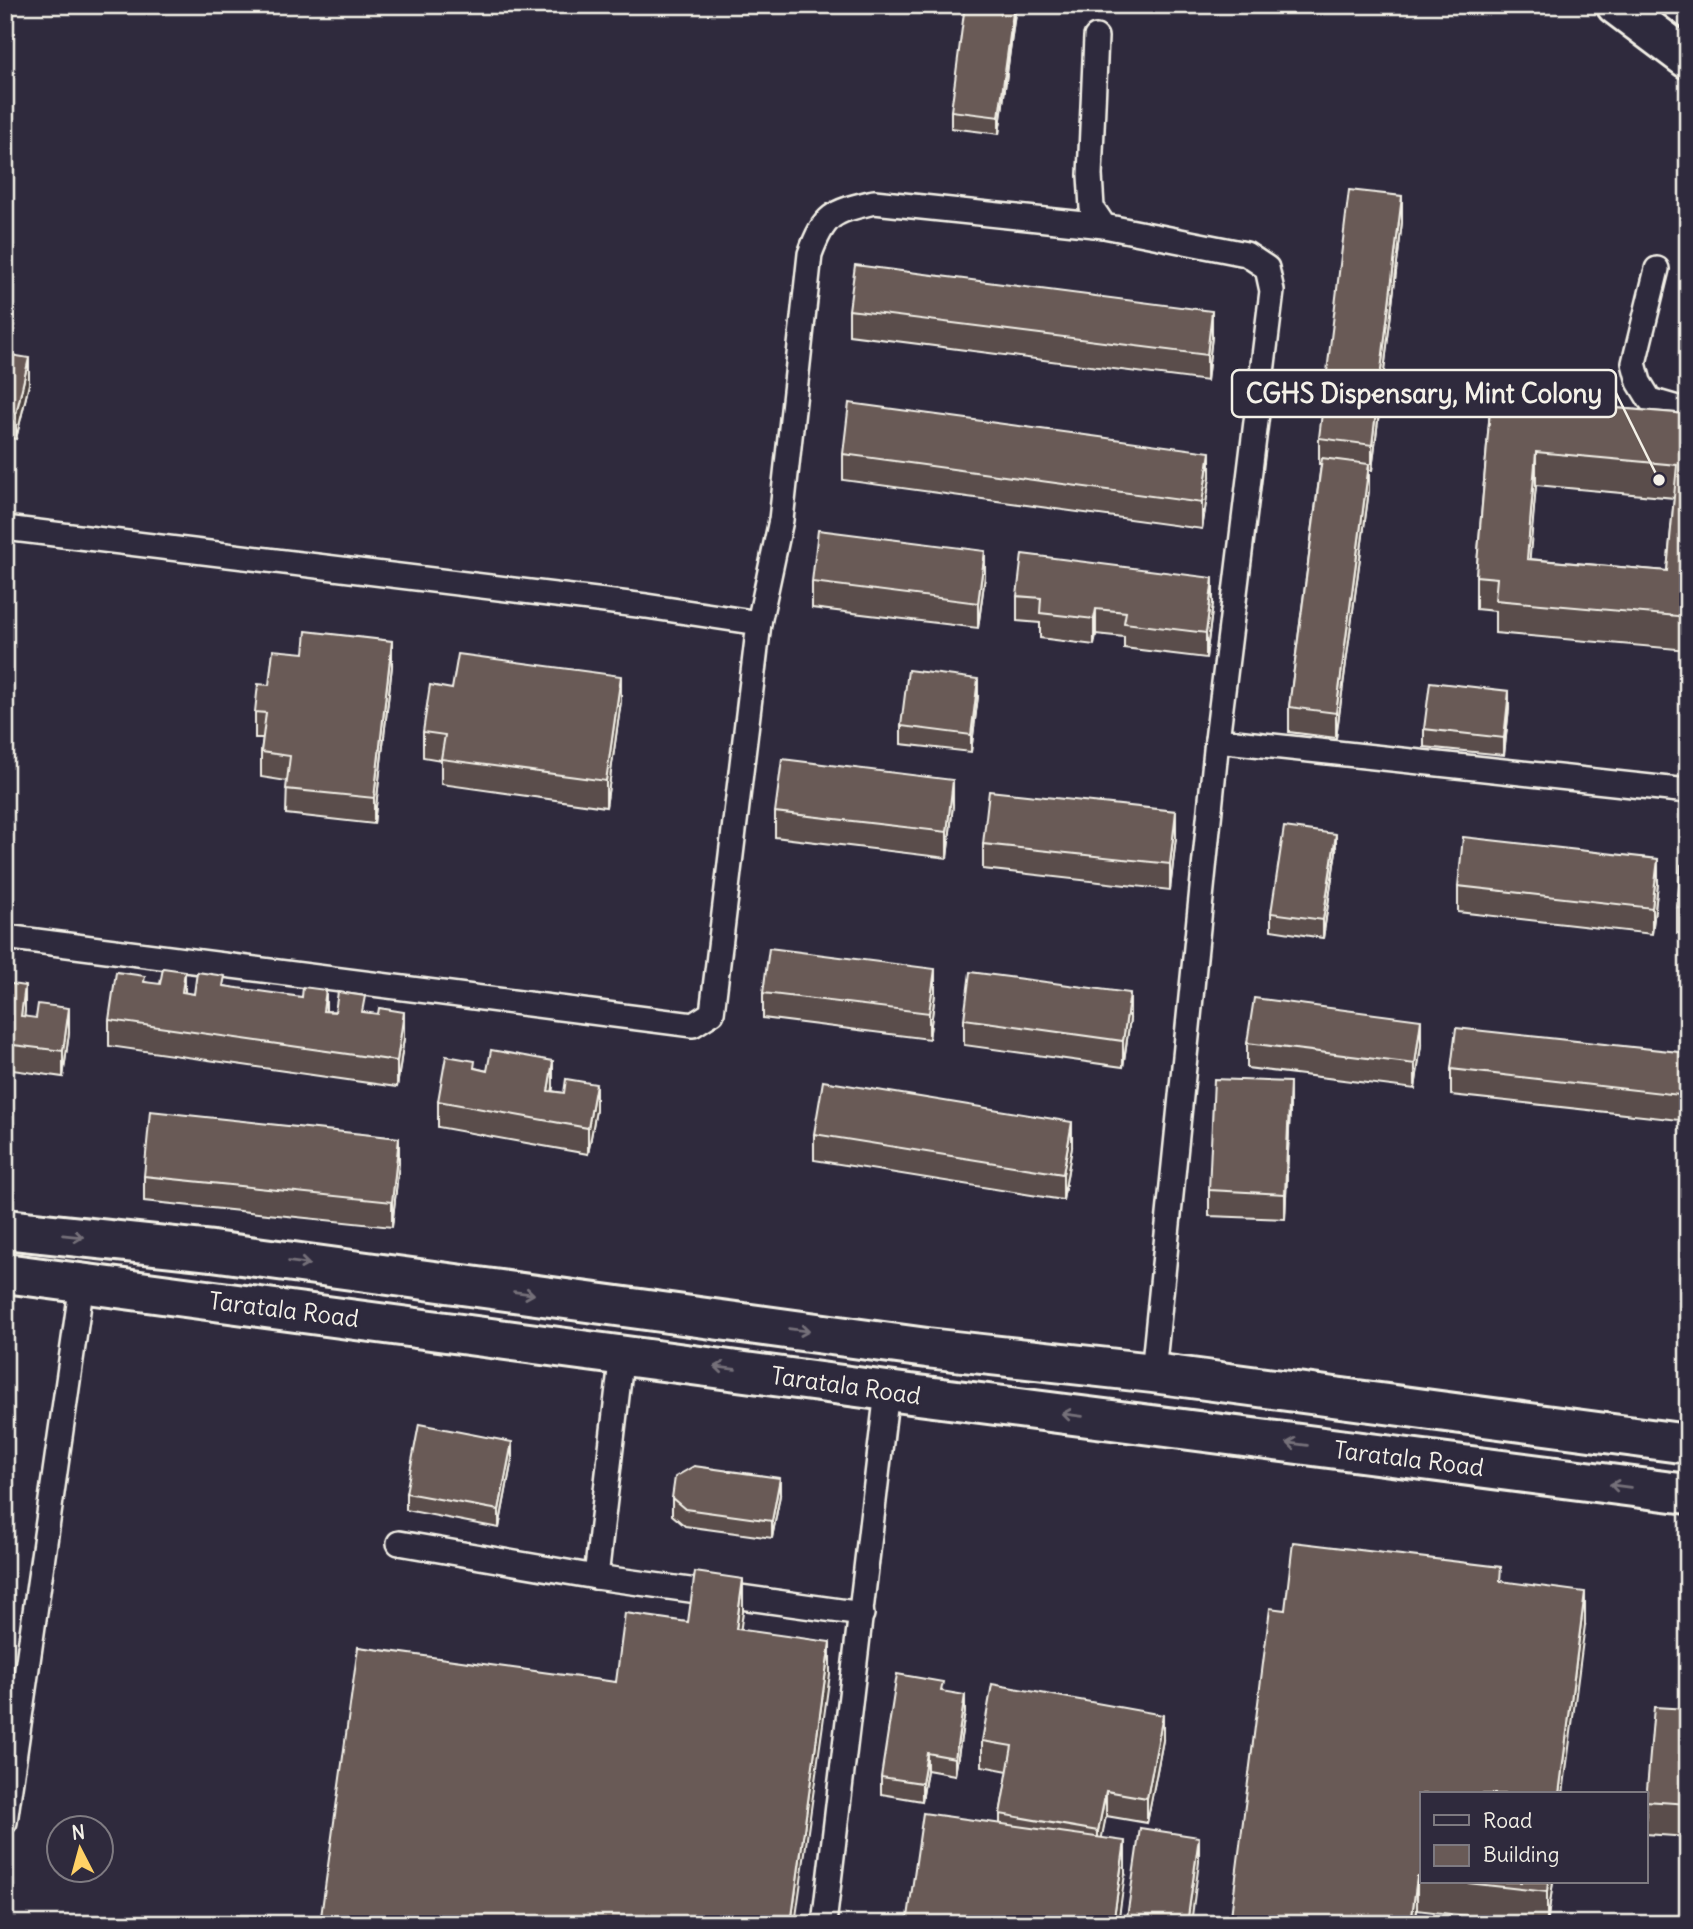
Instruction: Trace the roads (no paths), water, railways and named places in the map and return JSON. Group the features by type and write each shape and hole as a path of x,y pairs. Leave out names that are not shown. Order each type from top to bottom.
{"main road":[{"path":"1616,5 1684,50"},
{"path":"5,1229 212,1251 914,1346 1153,1373 1688,1444"},
{"name":"Taratala Road","path":"5,1273 622,1353 887,1391 1688,1494"}],"lane":[{"path":"1096,37 1090,175 1092,208 1104,226"},
{"path":"5,937 693,1025 712,1013 759,623 780,520 810,254 821,225 842,210 874,202 1104,226 1246,254 1267,268 1272,291 1217,740 1153,1373"},
{"path":"1657,269 1634,363 1639,382 1650,400 1688,411"},
{"path":"5,528 646,606 759,623"},
{"path":"1217,740 1688,791"},
{"path":"5,1822 82,1283"},
{"path":"596,1577 622,1353"},
{"path":"824,1924 887,1391"},
{"path":"399,1543 596,1577 862,1614"}],"place":[{"name":"CGHS Dispensary, Mint Colony","path":"1659,480"}]}
